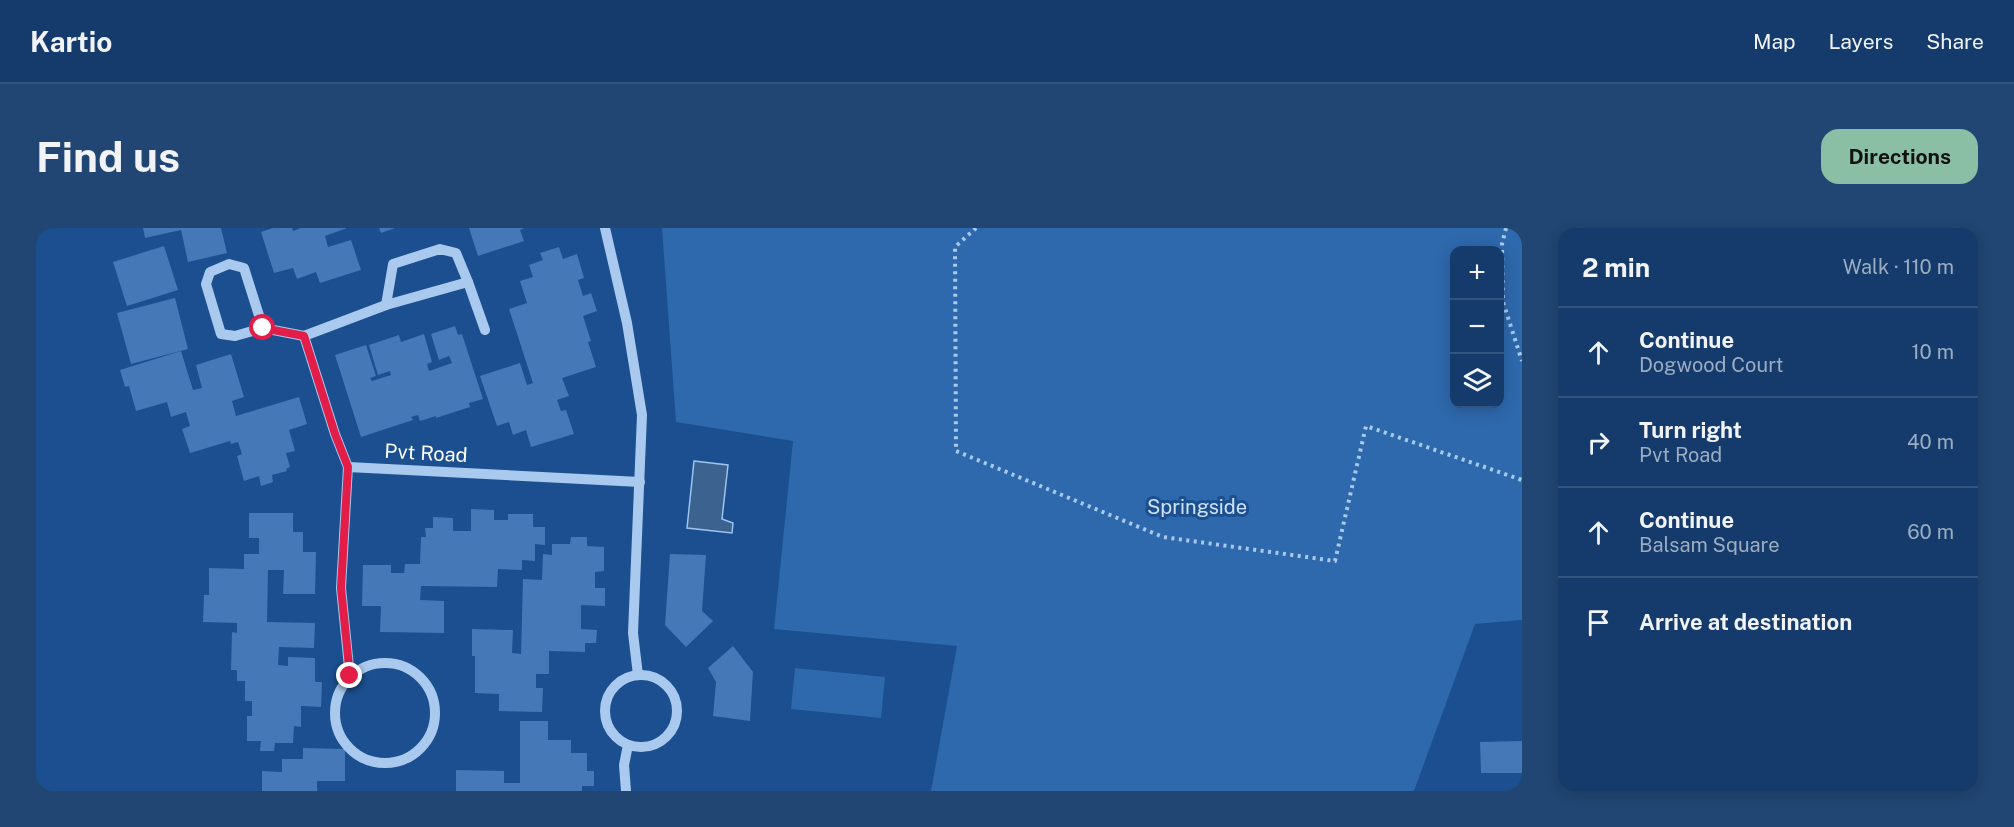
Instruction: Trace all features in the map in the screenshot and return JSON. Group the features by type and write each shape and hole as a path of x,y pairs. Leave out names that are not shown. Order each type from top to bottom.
{"lane":[{"path":"605,228 627,323 642,415 633,633 638,675"},
{"path":"386,305 393,264 440,249 456,254 485,330"},
{"path":"263,328 244,268 229,264 210,272 206,284 221,334 235,336 263,328 304,336 386,305 468,282"},
{"path":"304,336 335,434 348,467 341,588 350,676 340,690 335,706 335,723 341,739 352,752 367,760 383,764 400,762 415,754 426,742 434,727 435,711 432,695 423,680 411,670 396,663 379,663 363,667 350,676"},
{"name":"Pvt Road","path":"348,467 640,482"},
{"path":"638,675 650,676 670,688 678,710 676,722 662,741 639,748 628,745 618,738 610,729 606,718 609,694 626,678 638,675"},
{"path":"626,791 624,765 628,745"}],"path":[{"path":"976,228 955,247 956,451 1163,537 1335,561 1366,426 1522,480"},
{"path":"1506,228 1502,244 1503,302 1522,361"}],"green space":[{"name":"Springside","path":"662,228 1522,228 1522,620 1475,624 1414,791 931,791 957,646 774,629 793,441 676,422"},
{"path":"795,668 885,677 881,718 791,709"}],"shaded area":[{"path":"694,461 728,465 722,519 733,523 732,533 687,528"}],"building":[{"path":"143,228 221,228 227,253 188,262 181,230 145,238"},
{"path":"273,228 292,228 293,231 301,228 347,228 325,236 328,247 351,240 361,270 320,283 316,272 297,279 293,268 274,273 261,232"},
{"path":"379,228 395,228 381,233"},
{"path":"469,228 524,228 520,230 524,241 478,256"},
{"path":"164,246 178,290 127,306 113,262"},
{"path":"559,247 563,259 577,254 584,278 578,280 583,296 591,293 597,311 583,316 596,367 562,378 569,396 557,400 561,411 566,410 574,434 531,447 526,430 513,435 509,422 497,426 480,376 520,363 527,385 533,383 509,309 527,303 520,281 533,277 529,265 543,260 540,253"},
{"path":"175,298 188,349 131,364 117,313"},
{"path":"455,326 458,335 462,334 483,399 469,403 470,407 436,418 436,416 420,421 418,415 411,417 413,420 361,437 335,355 366,345 376,376 370,378 372,381 391,375 390,371 378,375 369,345 399,335 401,342 424,334 432,362 427,364 429,371 452,363 449,356 439,360 431,334"},
{"path":"181,351 193,390 202,388 196,365 231,354 244,397 232,401 236,416 299,397 307,424 289,430 295,451 286,453 290,467 286,469 287,471 272,475 273,482 261,486 259,476 244,481 237,456 242,454 238,442 231,444 230,441 190,453 182,429 190,426 186,412 171,417 167,402 136,411 129,386 125,387 120,370"},
{"path":"471,509 494,510 494,520 508,520 508,514 533,514 533,527 545,527 545,545 535,544 535,561 522,560 522,570 498,569 497,587 421,586 420,600 444,601 444,633 380,632 381,606 362,606 363,565 391,565 391,573 404,573 405,564 420,564 421,537 426,537 425,528 433,528 433,517 453,518 453,531 471,531"},
{"path":"249,513 293,513 293,532 303,532 303,552 316,552 315,594 283,594 284,570 268,570 267,622 315,623 314,648 279,647 278,665 288,666 288,657 315,658 315,682 322,682 321,707 301,706 301,727 294,726 293,743 275,743 274,751 260,751 261,741 247,741 247,716 252,716 252,701 245,701 245,681 237,681 237,670 231,670 232,632 237,633 237,623 203,622 204,595 209,595 209,568 244,569 244,554 259,554 259,538 249,538"},
{"path":"571,537 587,537 587,546 604,547 604,571 595,572 595,588 605,588 605,606 581,605 581,629 597,630 596,643 585,643 585,652 549,651 549,674 536,674 536,688 543,688 542,712 499,711 499,694 475,693 472,629 513,630 512,653 521,654 523,579 542,580 543,554 552,555 552,544 570,544"},
{"path":"670,554 706,555 702,611 713,621 686,647 665,625"},
{"path":"733,646 753,672 750,721 713,716 716,682 708,668"},
{"path":"520,721 548,721 548,740 571,740 571,753 587,753 587,771 594,771 594,786 582,786 582,791 456,791 456,770 504,771 504,783 520,783"},
{"path":"1522,741 1522,773 1481,773 1480,742"},
{"path":"303,748 345,749 345,781 317,781 317,791 262,791 262,771 282,772 282,759 303,759"}],"route":[{"path":"263,328 304,336 335,434 348,467 341,588 350,676"}]}
